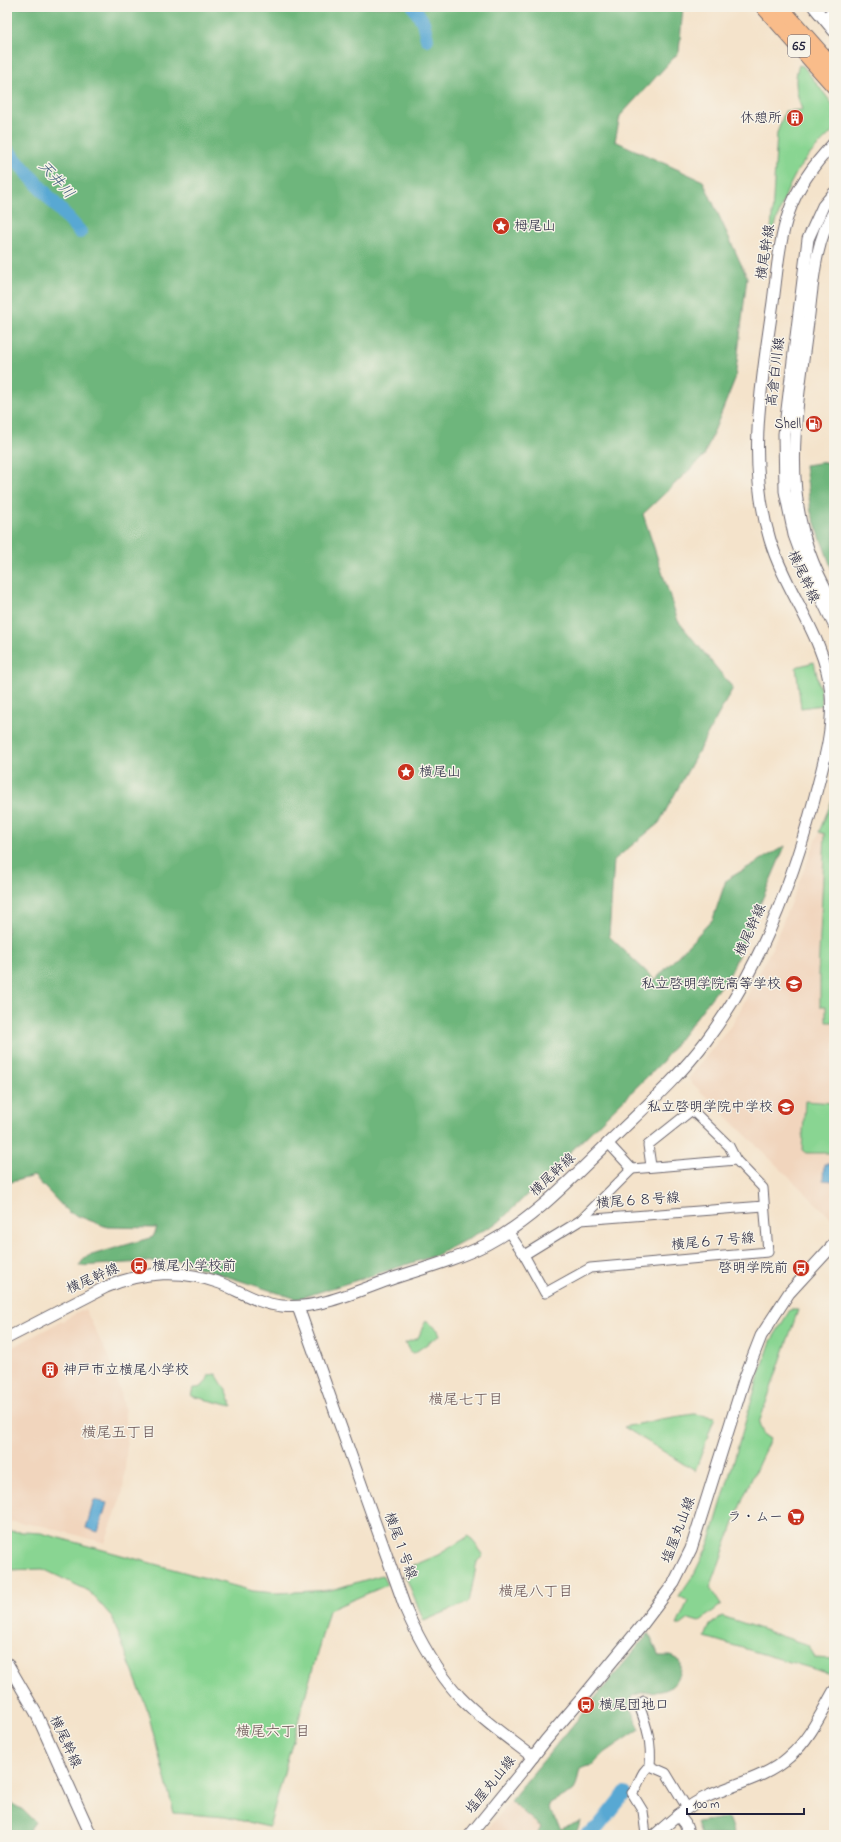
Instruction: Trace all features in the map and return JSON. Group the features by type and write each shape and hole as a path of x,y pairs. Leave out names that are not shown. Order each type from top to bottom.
{"main road":[{"name":"65","path":"763,7 834,87"},
{"name":"65","path":"781,7 834,67"}],"street":[{"path":"814,7 834,31"},
{"path":"824,18 834,9"},
{"name":"横尾幹線","path":"7,1338 106,1287 128,1279 155,1274 178,1274 200,1277 222,1284 268,1304 298,1307 332,1299 456,1258 487,1244 508,1231 545,1204 608,1143 680,1072 704,1044 728,1010 765,940 802,844 826,755 832,714 827,670 818,644 772,546 764,518 758,485 757,445 769,330 784,228 788,213 799,187 816,162 834,143"},
{"name":"高倉白川線","path":"834,193 823,206 808,238 784,434 785,491 794,535 805,565 834,625"},
{"name":"高倉白川線","path":"834,211 827,223 817,254 795,429 793,460 797,499 804,533 812,561 834,605"},
{"name":"横尾６７号線","path":"508,1231 524,1255 545,1293 590,1268 768,1252 763,1188 736,1160 729,1146 692,1110 648,1145 651,1166"},
{"path":"608,1143 632,1169"},
{"path":"581,1220 632,1169 651,1166 736,1160"},
{"name":"横尾６８号線","path":"524,1255 581,1220 764,1206"},
{"name":"塩屋丸山線","path":"470,1835 546,1740 639,1629 674,1583 691,1549 746,1376 761,1336 789,1294 834,1244"},
{"name":"横尾１号線","path":"298,1307 406,1610 422,1646 439,1671 460,1697 533,1757"},
{"name":"横尾幹線","path":"7,1663 36,1713 91,1835"},
{"path":"655,1835 687,1808 706,1797 765,1774 783,1762 796,1751 806,1738 834,1691"},
{"path":"644,1701 639,1705 651,1746 650,1766"},
{"path":"646,1835 643,1812 632,1792 636,1788 645,1768 650,1766 666,1773 687,1808"},
{"path":"678,1815 685,1824 689,1835"}],"shaded area":[{"name":"私立啓明学院高等学校","path":"834,796 834,1217 832,1219 688,1079 734,1022 773,946"},
{"path":"85,1309 113,1367 124,1405 127,1444 123,1491 105,1543 43,1526 7,1521 7,1350"},
{"path":"510,1801 541,1827 537,1835 483,1835"}],"green space":[{"path":"7,7 683,7 679,52 620,116 615,141 703,181 747,277 735,379 704,456 643,514 678,621 733,688 659,823 614,860 609,936 655,980 713,919 726,880 785,846 731,972 662,1062 499,1222 437,1255 297,1299 176,1260 79,1266 85,1257 153,1237 157,1228 107,1227 68,1212 34,1176 7,1183"},
{"path":"799,65 803,66 834,106 834,130 801,165 784,198 773,232 771,232 777,133 785,111 802,110 796,88 796,76"},
{"path":"834,461 834,575 811,512 805,465"},
{"path":"814,662 822,705 801,708 796,667"},
{"path":"834,796 834,1022 826,1022 826,1006 820,1006 820,975 818,975 825,834 819,832"},
{"path":"805,1101 834,1103 834,1153 806,1153 802,1150"},
{"path":"790,1310 798,1310 759,1423 764,1435 770,1439 743,1498 710,1588 721,1605 699,1622 689,1619 681,1625 677,1625 688,1601 679,1596 694,1574 710,1541 758,1379 771,1341"},
{"path":"426,1320 438,1330 440,1335 414,1353 410,1352 405,1343 418,1338"},
{"path":"216,1374 227,1392 232,1406 191,1396 193,1388 199,1388 205,1383 209,1375"},
{"path":"694,1414 715,1417 695,1471 624,1427 661,1419"},
{"path":"7,1531 41,1533 253,1591 277,1593 331,1590 382,1575 387,1585 329,1610 269,1827 225,1817 174,1813 147,1709 112,1617 89,1591 43,1569 7,1570"},
{"path":"469,1536 483,1554 477,1562 469,1602 424,1621 403,1570 438,1555"},
{"path":"722,1616 808,1645 814,1658 834,1659 834,1675 705,1637 710,1625"},
{"path":"649,1633 659,1656 671,1656 680,1661 681,1668 679,1676 674,1684 669,1688 645,1692 632,1697 631,1710 640,1729 606,1752 592,1765 580,1769 574,1790 550,1803 548,1808 561,1829 581,1821 575,1835 537,1835 541,1827 510,1801"},
{"path":"7,1801 23,1810 35,1822 26,1835 7,1835"},
{"path":"727,1818 733,1827 734,1835 701,1835 697,1822"}],"water":[{"path":"824,1164 834,1164 834,1181 823,1180"},
{"path":"94,1500 107,1503 98,1532 86,1528"}],"waterway":[{"path":"414,7 423,22 427,39"},
{"name":"天井川","path":"7,150 80,232"},
{"path":"586,1835 598,1827 625,1793"}],"place":[{"name":"休憩所","path":"795,118"},
{"name":"栂尾山","path":"501,226"},
{"name":"Shell","path":"814,424"},
{"name":"横尾山","path":"406,772"},
{"name":"私立啓明学院高等学校","path":"794,984"},
{"name":"私立啓明学院中学校","path":"786,1107"},
{"name":"横尾小学校前","path":"139,1266"},
{"name":"啓明学院前","path":"801,1268"},
{"name":"神戸市立横尾小学校","path":"50,1370"},
{"name":"ラ・ムー","path":"796,1517"},
{"name":"横尾団地口","path":"586,1705"}],"district":[{"name":"横尾七丁目","path":"466,1400"},
{"name":"横尾五丁目","path":"119,1433"},
{"name":"横尾八丁目","path":"536,1592"},
{"name":"横尾六丁目","path":"273,1732"}]}
